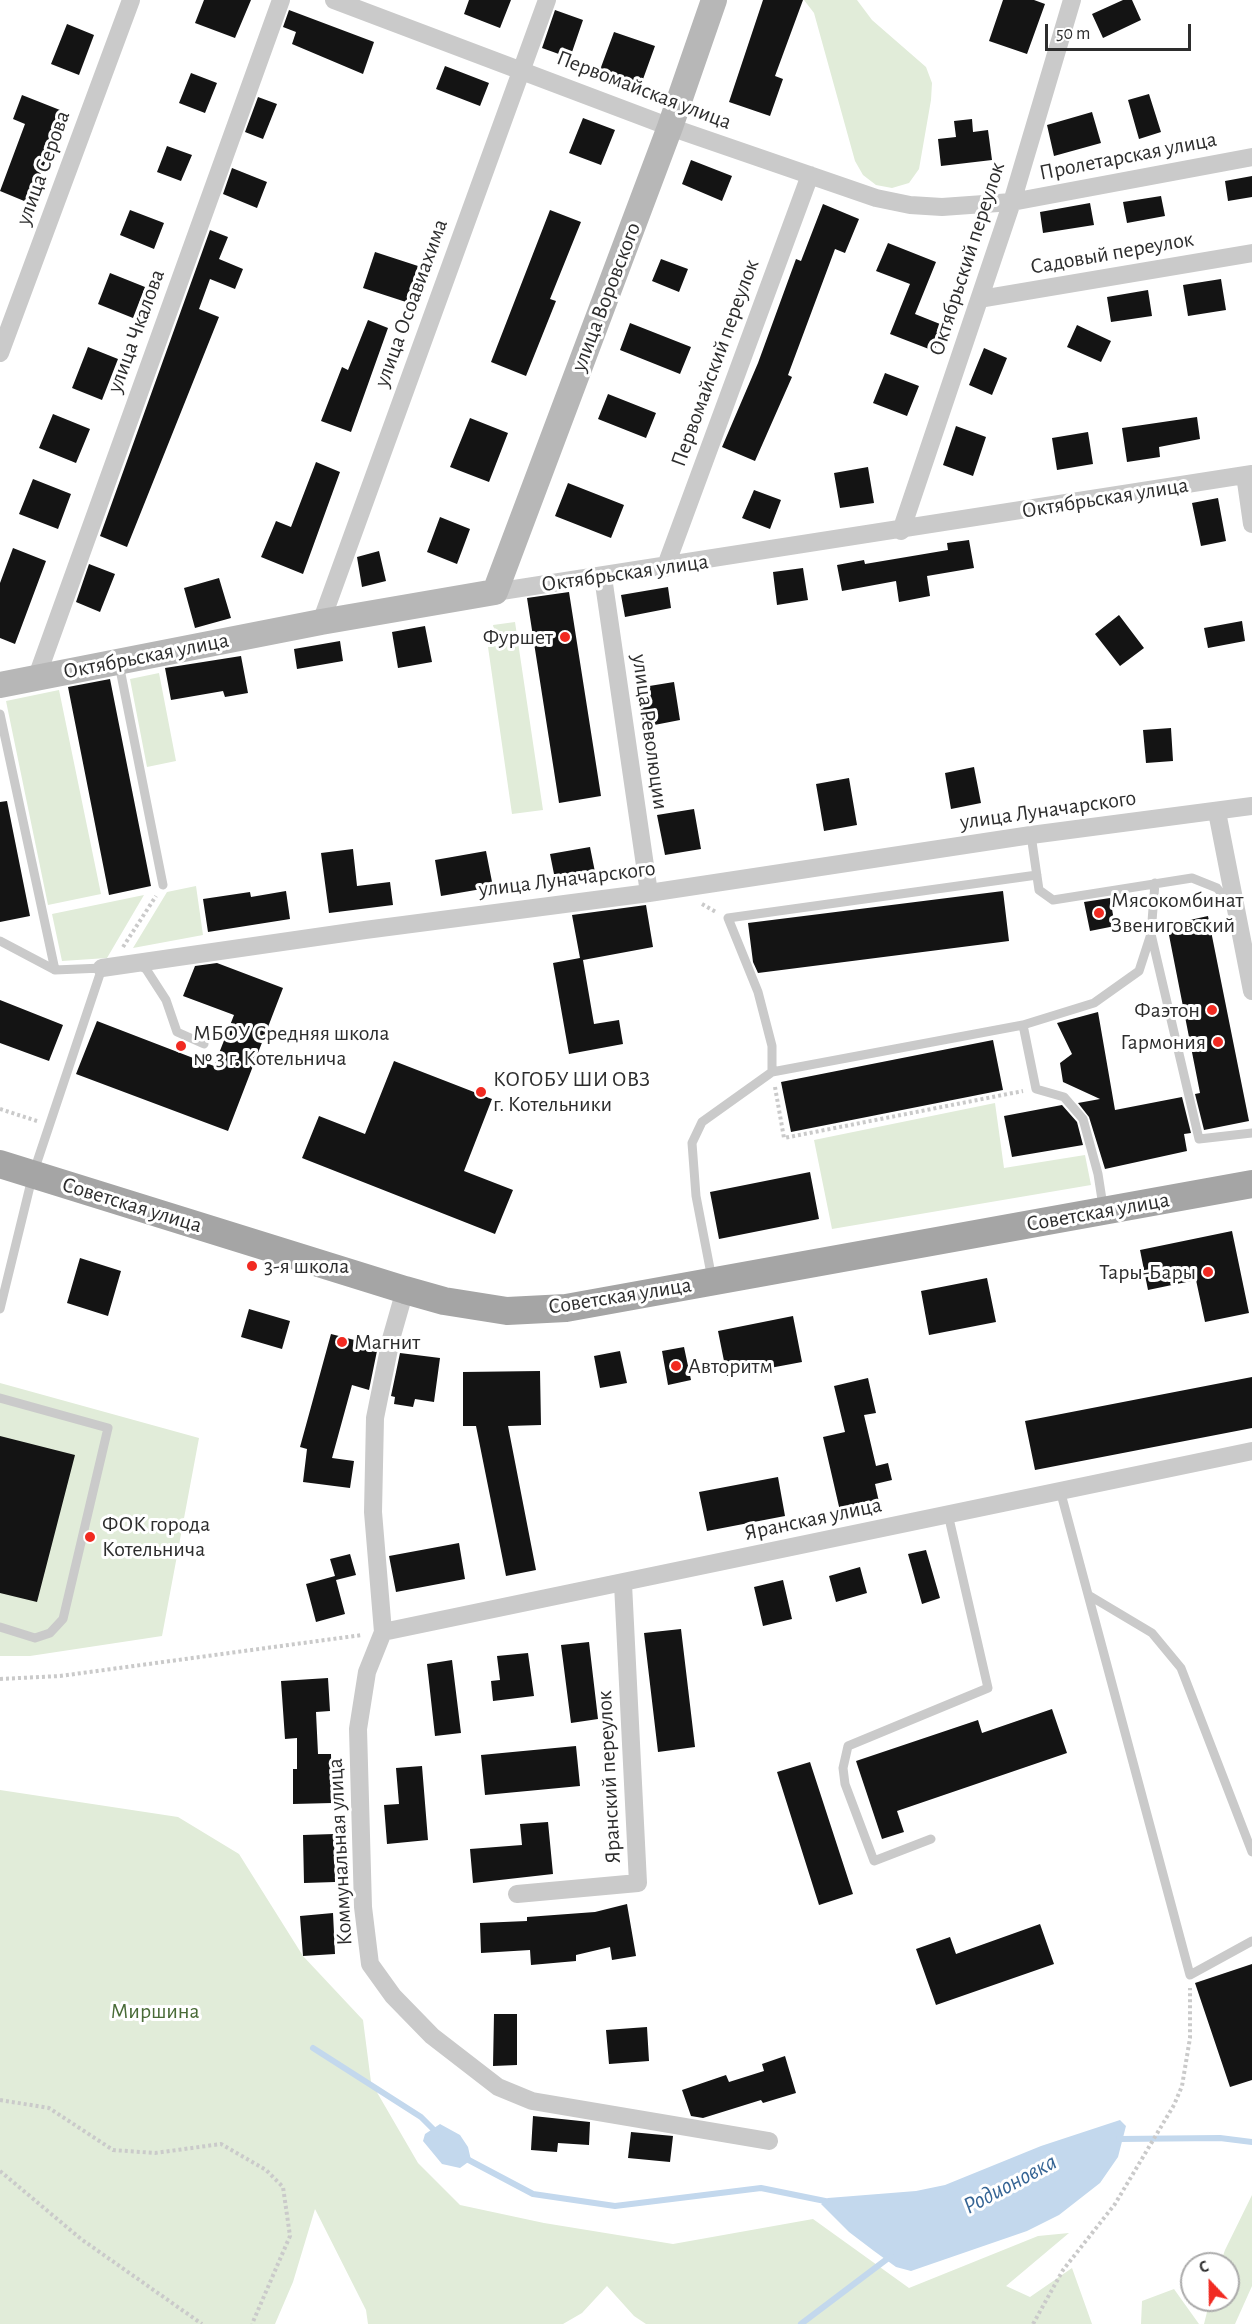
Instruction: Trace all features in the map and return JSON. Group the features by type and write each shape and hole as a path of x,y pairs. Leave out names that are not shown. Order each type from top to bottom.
{"main road":[{"name":"Советская улица","path":"0,1164 405,1290 444,1301 507,1311 566,1308 1252,1184"}],"street":[{"name":"улица Серова","path":"0,353 131,0"},
{"name":"улица Чкалова","path":"36,679 281,0"},
{"name":"Первомайская улица","path":"334,0 522,69 669,127 876,198 910,205 942,207"},
{"name":"улица Осоавиахима","path":"321,622 547,0"},
{"name":"улица Воровского","path":"495,592 669,127 714,0"},
{"name":"Октябрьский переулок","path":"901,531 1012,202 1072,0"},
{"name":"Пролетарская улица","path":"942,207 1012,202 1252,157"},
{"name":"Первомайский переулок","path":"665,568 810,175"},
{"name":"Садовый переулок","path":"980,299 1252,253"},
{"name":"Октябрьская улица","path":"0,685 321,622 495,592 665,568 1249,475"},
{"path":"1249,475 1252,524"},
{"name":"улица Революции","path":"603,577 649,893"},
{"name":"улица Луначарского","path":"106,967 649,893 1031,835 1252,806"},
{"path":"1217,812 1234,909 1252,991"},
{"name":"Коммунальная улица","path":"405,1290 375,1418 372,1512 383,1632 367,1672 358,1729 363,1907 370,1964 393,1996 432,2036 498,2087 532,2101 769,2141"},
{"name":"Яранская улица","path":"383,1632 623,1584 1252,1451"},
{"name":"Яранский переулок","path":"518,1894 638,1883 623,1584"}],"lane":[{"path":"119,661 163,885"},
{"path":"0,714 55,970"},
{"path":"1031,835 1039,890 1053,900 1192,878 1217,888 1234,909"},
{"path":"772,1072 772,1046 758,992 728,918 1037,875"},
{"path":"712,1282 696,1196 692,1143 702,1122 772,1072 1023,1025 1094,1003 1139,971 1151,934 1155,883"},
{"path":"1151,934 1199,1139 1252,1132"},
{"path":"0,941 55,970 106,967 33,1174 0,1309"},
{"path":"135,963 146,969 166,1000 177,1032 204,1044"},
{"path":"1023,1025 1036,1089 1064,1097 1083,1119 1098,1173 1104,1212"},
{"path":"0,1398 108,1428 63,1619 50,1633 35,1638 0,1627"},
{"path":"1060,1490 1190,1975 1252,1941"},
{"path":"931,1839 874,1861 845,1785 843,1768 848,1746 988,1688 948,1514"},
{"path":"1090,1596 1152,1633 1180,1668 1252,1852"}],"path":[{"path":"106,967 163,885"},
{"path":"772,1072 784,1138 1036,1089"},
{"path":"0,1109 49,1124"},
{"path":"0,1679 60,1676 383,1632"},
{"path":"1033,2324 1063,2270 1115,2204 1159,2131 1182,2086 1190,2038 1190,1975"},
{"path":"0,2100 49,2108 113,2150 155,2153 221,2144 266,2170 283,2187 290,2236 252,2324"},
{"path":"0,2171 81,2239 202,2324"}],"green space":[{"path":"804,0 857,0 872,20 926,67 932,83 931,100 919,169 909,183 892,188 876,185 863,175 855,161 814,13"},
{"path":"515,622 543,810 512,814 488,647 497,646 493,625"},
{"path":"159,673 176,761 147,767 130,679"},
{"path":"59,690 101,894 48,905 6,701"},
{"path":"196,886 203,935 133,948 167,892"},
{"path":"144,895 107,958 62,961 52,914"},
{"path":"995,1103 1004,1168 1085,1155 1091,1185 832,1229 814,1140"},
{"name":"ФОК города Котельнича","path":"0,1383 199,1438 162,1636 30,1656 0,1656"},
{"name":"Миршина","path":"0,1790 178,1817 239,1854 303,1956 363,2020 371,2082 418,2163 460,2205 544,2223 673,2244 813,2219 909,2288 1038,2236 1069,2233 1006,2286 1030,2297 1072,2268 1092,2324 646,2324 634,2316 607,2286 582,2313 563,2324 368,2324 366,2310 315,2209 293,2282 275,2324 0,2324"},
{"path":"1252,2195 1252,2286 1235,2324 1204,2324 1207,2312 1240,2312 1240,2252 1224,2252"},
{"path":"1174,2289 1180,2297 1180,2312 1190,2312 1199,2324 1141,2324 1142,2301"}],"water":[{"path":"1120,2120 1126,2126 1118,2157 1100,2183 1059,2215 1027,2231 911,2271 896,2267 874,2251 849,2232 821,2204 828,2198 916,2191 945,2185 1041,2146"},
{"path":"440,2124 460,2135 468,2147 471,2160 460,2168 442,2164 423,2141 425,2134"}],"building":[{"path":"204,0 251,0 235,38 195,23"},
{"path":"469,0 511,0 500,28 464,14"},
{"path":"763,0 803,0 775,76 783,79 770,116 729,102"},
{"path":"1003,0 1034,0 1045,4 1027,54 989,41"},
{"path":"1123,0 1132,0 1141,20 1103,38 1092,14"},
{"path":"289,10 374,42 363,74 292,44 296,32 283,27"},
{"path":"555,10 583,20 570,58 542,48"},
{"path":"67,24 94,35 79,75 51,64"},
{"path":"614,32 655,46 638,93 597,78"},
{"path":"445,66 489,83 480,106 436,89"},
{"path":"191,73 217,83 205,113 179,103"},
{"path":"1149,94 1161,132 1139,139 1128,100"},
{"path":"22,95 65,112 29,203 0,191 25,124 13,119"},
{"path":"258,97 277,104 263,139 245,132"},
{"path":"1092,112 1101,143 1054,156 1047,125"},
{"path":"583,118 615,130 601,165 569,153"},
{"path":"972,119 973,132 988,130 992,160 941,166 938,139 956,137 954,121"},
{"path":"167,146 192,155 181,181 157,172"},
{"path":"691,160 732,176 722,201 682,184"},
{"path":"232,168 267,182 257,208 223,194"},
{"path":"1252,176 1252,197 1228,201 1225,181"},
{"path":"1161,196 1165,216 1127,223 1123,202"},
{"path":"1090,203 1094,225 1043,233 1040,212"},
{"path":"823,204 859,219 845,253 835,249 788,375 792,377 755,461 722,447 758,363 796,259 801,261"},
{"path":"130,210 164,223 154,249 120,235"},
{"path":"550,210 581,222 550,299 556,301 526,376 491,362"},
{"path":"210,230 228,237 219,259 243,269 235,289 210,279 199,309 219,317 127,547 100,536"},
{"path":"888,243 936,262 915,314 945,326 934,351 890,334 910,284 876,271"},
{"path":"375,252 418,266 406,302 363,288"},
{"path":"661,259 688,269 679,292 652,281"},
{"path":"110,273 145,287 133,318 98,304"},
{"path":"1221,279 1226,310 1188,316 1183,285"},
{"path":"1148,290 1152,316 1111,322 1107,297"},
{"path":"368,320 388,328 351,432 321,421 342,367 348,370"},
{"path":"630,323 691,347 680,374 620,350"},
{"path":"1077,325 1111,341 1101,362 1067,347"},
{"path":"88,347 118,359 102,400 72,388"},
{"path":"984,348 1007,358 992,395 969,385"},
{"path":"885,373 919,386 907,416 873,403"},
{"path":"608,394 656,413 646,438 598,419"},
{"path":"53,414 90,429 76,463 39,448"},
{"path":"1197,417 1200,439 1159,447 1160,457 1127,462 1122,428"},
{"path":"470,418 508,433 489,482 450,467"},
{"path":"956,426 986,437 973,476 943,465"},
{"path":"1088,432 1093,464 1057,470 1052,438"},
{"path":"316,462 340,472 303,574 261,557 276,521 291,527"},
{"path":"868,467 874,503 840,508 834,473"},
{"path":"33,479 71,494 58,529 19,514"},
{"path":"568,483 624,505 611,538 555,516"},
{"path":"754,490 781,500 770,529 742,518"},
{"path":"1218,498 1226,541 1201,546 1192,503"},
{"path":"440,517 470,529 457,564 427,552"},
{"path":"969,540 974,568 927,576 930,596 899,602 896,581 842,591 837,565 864,560 865,564 948,550 947,543"},
{"path":"13,548 46,561 15,644 0,638 0,583"},
{"path":"379,551 386,581 362,587 357,557"},
{"path":"89,564 115,574 100,612 76,602"},
{"path":"803,568 808,600 777,605 773,572"},
{"path":"219,578 231,618 195,628 184,588"},
{"path":"668,587 671,608 625,617 621,595"},
{"path":"569,592 601,796 559,803 527,598"},
{"path":"1119,615 1144,648 1120,666 1095,634"},
{"path":"1242,621 1245,641 1208,648 1204,628"},
{"path":"425,626 432,662 398,668 392,632"},
{"path":"340,641 343,661 297,669 294,649"},
{"path":"241,656 248,693 225,697 223,691 171,700 165,668"},
{"path":"110,679 151,886 109,895 68,687"},
{"path":"674,682 680,720 644,727 637,688"},
{"path":"1171,728 1173,761 1146,763 1143,730"},
{"path":"974,767 981,803 951,809 945,773"},
{"path":"849,778 857,825 824,831 816,784"},
{"path":"7,801 30,916 0,922 0,802"},
{"path":"694,809 701,849 665,855 657,815"},
{"path":"590,847 595,872 555,879 550,854"},
{"path":"353,849 357,886 390,882 393,905 329,913 321,853"},
{"path":"486,851 493,887 441,896 435,860"},
{"path":"286,891 290,919 208,932 203,899 250,892 251,897"},
{"path":"1003,891 1009,941 758,973 753,962 748,923"},
{"path":"1110,898 1115,926 1090,931 1084,902"},
{"path":"646,905 653,947 583,960 594,1024 619,1020 623,1044 569,1054 553,963 580,958 572,915"},
{"path":"1208,916 1249,1121 1204,1130 1195,1094 1200,1093 1167,925"},
{"path":"217,963 283,988 228,1131 76,1074 97,1021 214,1066 234,1015 183,996 195,966"},
{"path":"0,1000 63,1025 49,1061 0,1043"},
{"path":"1098,1012 1115,1110 1182,1097 1191,1133 1184,1134 1187,1151 1105,1169 1089,1117 1078,1103 1100,1099 1063,1082 1060,1063 1072,1054 1057,1023"},
{"path":"993,1040 1003,1090 791,1132 781,1082"},
{"path":"394,1061 492,1099 464,1171 513,1190 495,1234 302,1158 319,1116 365,1134"},
{"path":"1062,1105 1077,1122 1083,1145 1012,1157 1004,1116"},
{"path":"810,1172 819,1219 719,1239 710,1192"},
{"path":"1232,1231 1249,1313 1205,1322 1196,1280 1148,1290 1140,1250"},
{"path":"80,1258 121,1271 108,1316 67,1303"},
{"path":"987,1278 996,1322 929,1335 921,1291"},
{"path":"249,1309 290,1321 282,1349 241,1337"},
{"path":"793,1316 802,1362 727,1376 718,1331"},
{"path":"331,1334 378,1346 369,1390 352,1385 332,1458 354,1461 350,1488 303,1482 307,1449 300,1447"},
{"name":"Авторитм","path":"684,1347 691,1380 668,1385 662,1351"},
{"path":"620,1351 627,1383 600,1388 594,1356"},
{"path":"400,1353 440,1358 434,1402 415,1399 413,1407 394,1404 395,1397 391,1396"},
{"path":"540,1371 541,1425 508,1426 536,1570 506,1576 476,1426 463,1426 463,1372"},
{"path":"1252,1377 1252,1428 1035,1470 1025,1421"},
{"path":"868,1378 876,1413 864,1415 876,1466 888,1463 892,1480 875,1484 879,1502 840,1511 823,1437 845,1432 834,1386"},
{"path":"0,1436 75,1455 37,1602 0,1593"},
{"path":"778,1477 785,1516 707,1531 699,1492"},
{"path":"459,1543 465,1579 396,1592 389,1556"},
{"path":"926,1550 940,1598 922,1604 908,1554"},
{"path":"350,1554 356,1575 336,1580 345,1614 316,1622 306,1584 335,1576 330,1559"},
{"path":"860,1567 867,1593 836,1602 829,1576"},
{"path":"783,1580 792,1619 763,1626 754,1587"},
{"path":"681,1629 695,1747 658,1752 644,1633"},
{"path":"589,1642 598,1719 571,1723 561,1645"},
{"path":"528,1653 534,1696 493,1701 491,1681 500,1680 497,1656"},
{"path":"452,1660 461,1733 435,1736 427,1664"},
{"path":"328,1678 330,1711 316,1712 318,1754 331,1754 332,1803 293,1804 293,1769 297,1769 297,1738 285,1739 281,1681"},
{"path":"1052,1709 1067,1753 897,1811 904,1832 882,1839 856,1761 978,1720 982,1733"},
{"path":"576,1746 580,1786 485,1795 481,1755"},
{"path":"810,1762 853,1894 819,1905 777,1772"},
{"path":"422,1766 428,1840 387,1844 384,1805 399,1804 396,1768"},
{"path":"548,1822 553,1874 473,1883 470,1849 522,1845 520,1824"},
{"path":"334,1834 335,1882 304,1883 303,1835"},
{"path":"627,1904 636,1956 612,1960 610,1947 576,1955 576,1961 531,1965 530,1950 481,1953 480,1923 527,1921 527,1917 595,1912"},
{"path":"333,1913 335,1954 303,1956 300,1916"},
{"path":"1040,1924 1054,1964 936,2005 916,1949 950,1937 956,1954"},
{"path":"1252,1964 1252,2080 1230,2087 1195,1983"},
{"path":"494,2014 517,2014 517,2065 493,2066"},
{"path":"647,2027 649,2061 609,2064 606,2030"},
{"path":"785,2056 796,2093 763,2103 761,2100 703,2118 691,2116 682,2090 726,2075 729,2082 764,2071 762,2064"},
{"path":"533,2116 590,2122 589,2145 558,2143 557,2152 531,2150"},
{"path":"631,2132 673,2136 670,2162 628,2158"}],"waterway":[{"path":"313,2048 421,2117 438,2134"},
{"name":"Родионовка","path":"1119,2139 1220,2138 1252,2142"},
{"path":"463,2157 533,2194 615,2206 761,2188 830,2202"},
{"name":"Родионовка","path":"801,2324 891,2256"}],"place":[{"name":"Фуршет","path":"565,637"},
{"name":"Мясокомбинат Звениговский","path":"1099,913"},
{"name":"Фаэтон","path":"1212,1010"},
{"name":"Гармония","path":"1218,1042"},
{"name":"МБОУ Средняя школа № 3 г. Котельнича","path":"181,1046"},
{"name":"КОГОБУ ШИ ОВЗ г. Котельники","path":"481,1092"},
{"name":"3-я школа","path":"252,1266"},
{"name":"Тары-Бары","path":"1208,1272"},
{"name":"Магнит","path":"342,1342"},
{"name":"Авторитм","path":"676,1366"},
{"name":"ФОК города Котельнича","path":"90,1537"}]}
